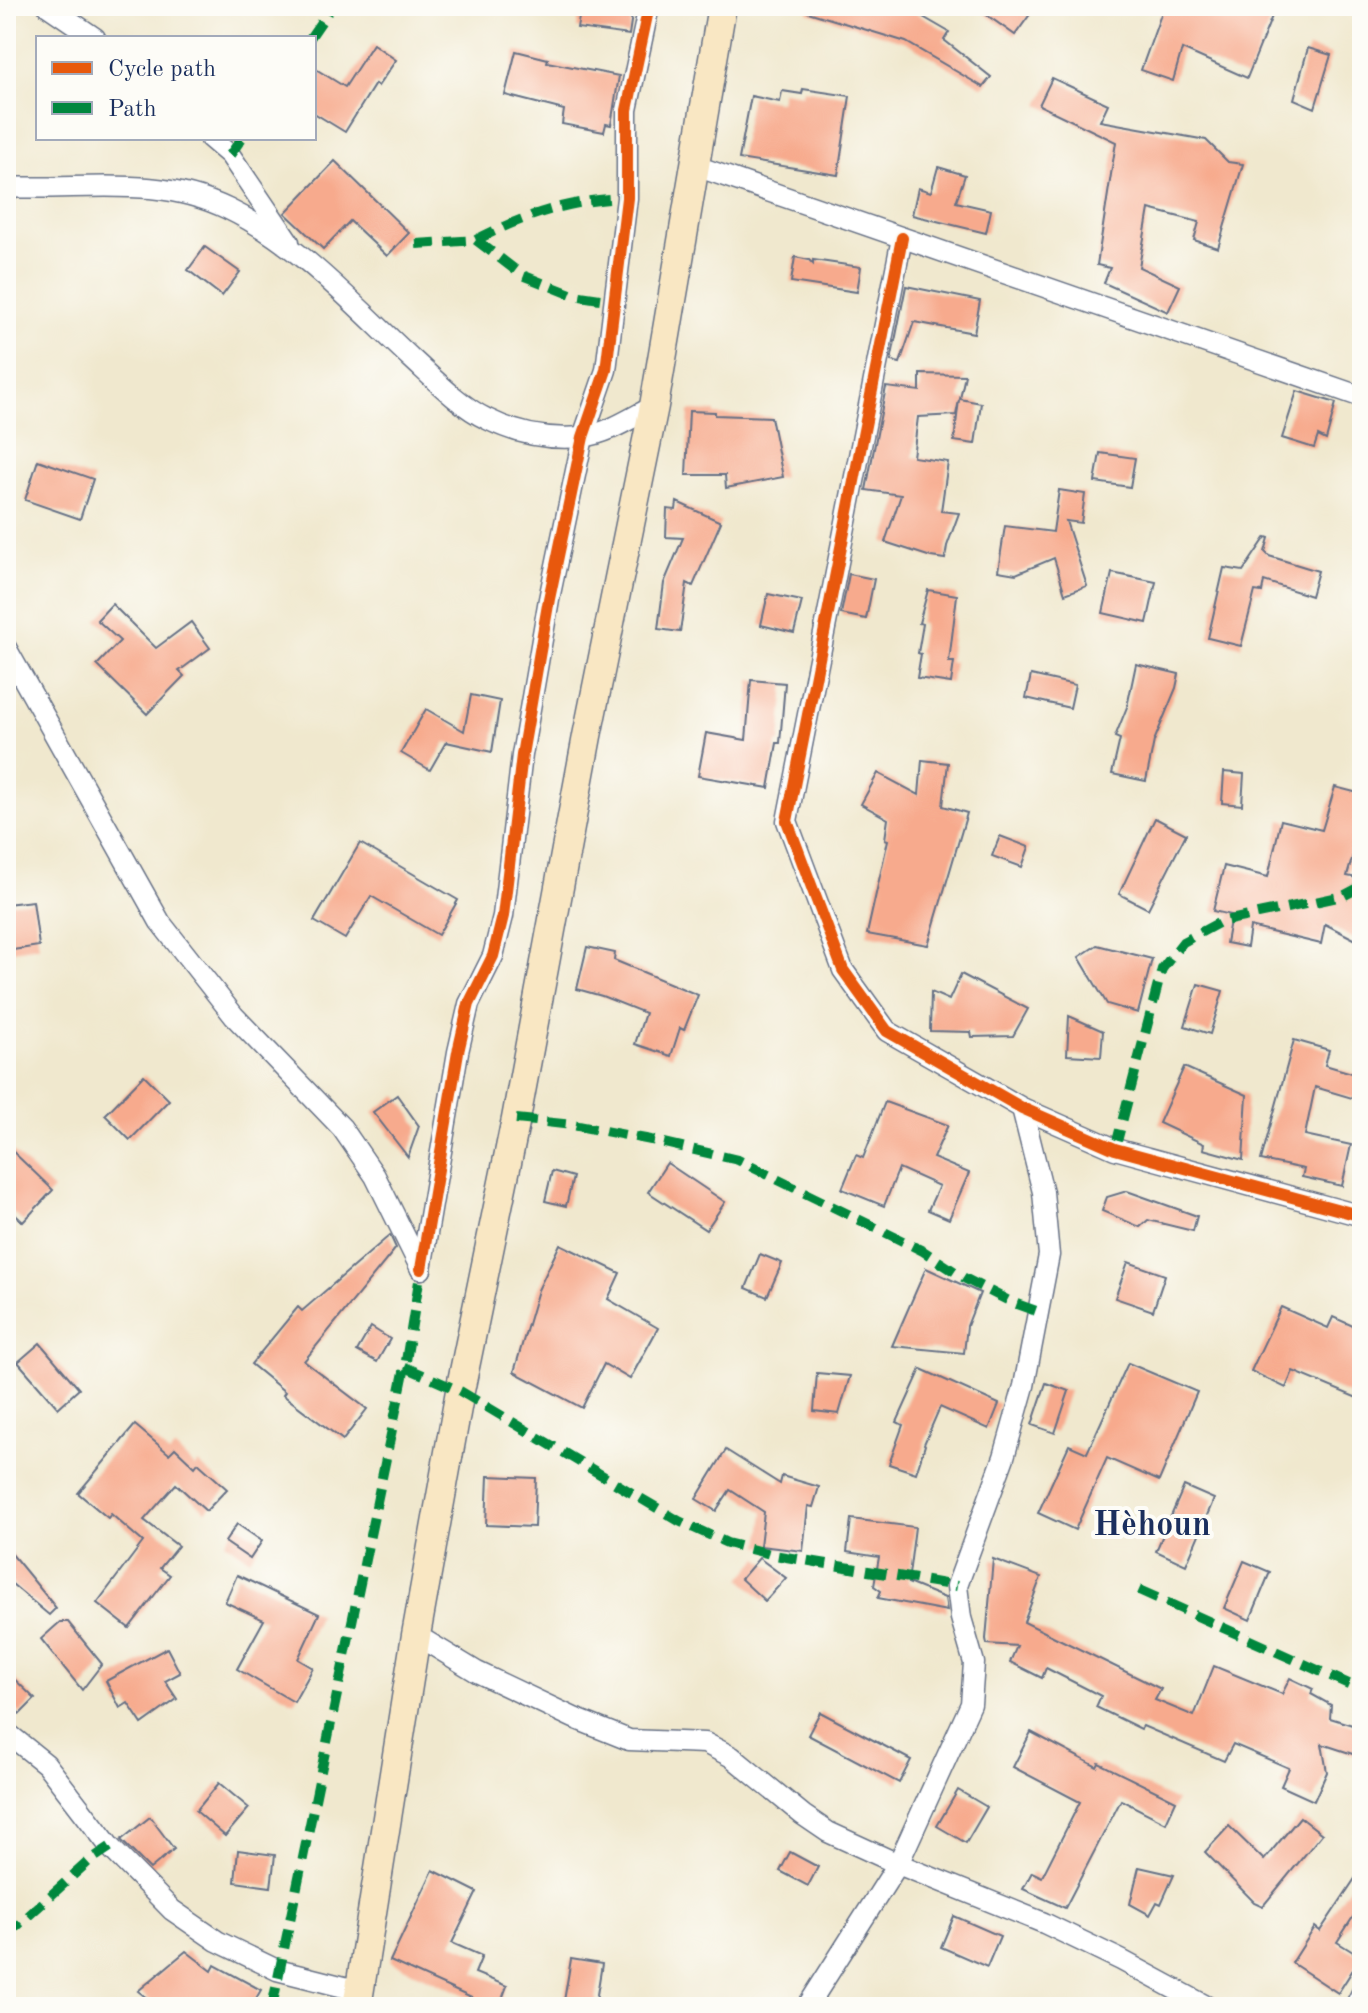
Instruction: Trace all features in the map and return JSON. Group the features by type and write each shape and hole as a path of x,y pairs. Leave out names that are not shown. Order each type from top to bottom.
{"main road":[{"path":"358,1999 416,1635 460,1391 654,406 722,6"}],"street":[{"path":"48,6 92,36"},
{"path":"6,648 160,922 234,1016 342,1128 375,1176 421,1269 469,1004 493,956 503,916 522,755 549,599 583,437 606,370 627,198 627,110 649,6"},
{"path":"212,140 230,155 294,248 439,384 485,419 537,437 583,437 610,429 654,406"},
{"path":"693,165 1362,397"},
{"path":"6,187 102,185 178,190 228,209 294,248"},
{"path":"902,238 787,821 843,970 887,1031 1022,1108 1115,1149 1362,1216"},
{"path":"807,2007 898,1864 971,1704 974,1663 961,1618 957,1586 1004,1457 1024,1386 1049,1255 1043,1192 1022,1108"},
{"path":"416,1635 477,1672 629,1740 705,1743 732,1757 828,1832 1044,1923 1208,2007"},
{"path":"6,1732 46,1764 110,1847 172,1910 217,1941 277,1970 358,1999"},
{"path":"1355,2007 1362,1993"}],"building":[{"path":"581,6 633,8 629,35 577,28"},
{"path":"809,6 904,6 949,32 944,40 991,77 983,87 906,42 808,12"},
{"path":"974,6 1036,6 1015,35"},
{"path":"1164,6 1247,6 1272,16 1247,78 1182,49 1173,81 1141,70"},
{"path":"373,44 396,60 378,86 375,84 345,132 316,114 316,69 345,87"},
{"path":"1308,48 1331,55 1315,108 1294,99"},
{"path":"516,51 548,59 547,62 619,76 611,125 606,124 604,132 562,124 564,110 505,95"},
{"path":"1052,78 1108,104 1100,121 1206,140 1228,162 1243,164 1218,248 1194,240 1199,222 1149,209 1139,267 1180,286 1168,312 1104,283 1110,268 1097,265 1116,142 1039,105"},
{"path":"803,89 850,96 838,175 739,159 751,96 780,102 782,91 802,94"},
{"path":"335,161 409,233 387,256 350,221 323,249 285,213"},
{"path":"938,167 965,175 956,202 991,210 986,233 912,215 918,188 931,192"},
{"path":"205,247 240,272 222,296 188,270"},
{"path":"795,257 813,264 813,260 861,267 857,292 791,282"},
{"path":"906,286 980,301 974,333 914,322 900,363 891,361"},
{"path":"920,374 965,375 960,399 981,403 975,444 954,441 959,400 956,415 918,417 913,457 948,462 941,511 959,513 945,559 885,542 901,495 866,490 886,387 920,391"},
{"path":"1297,391 1336,403 1326,440 1318,436 1314,448 1282,438"},
{"path":"689,411 771,417 783,477 726,488 725,475 686,475"},
{"path":"1100,453 1135,458 1130,487 1095,482"},
{"path":"38,460 93,479 80,519 25,500"},
{"path":"1059,490 1085,494 1081,523 1066,521 1087,586 1065,594 1054,558 1016,574 998,571 1005,526 1053,532"},
{"path":"677,502 721,522 693,586 687,583 680,632 658,629 664,583 683,538 666,537 667,509 676,510"},
{"path":"1266,537 1269,538 1265,552 1269,556 1318,571 1311,596 1264,581 1262,592 1255,591 1241,646 1208,638 1224,568 1243,571"},
{"path":"1112,573 1156,582 1147,623 1103,613"},
{"path":"849,574 874,579 866,619 841,614"},
{"path":"928,590 957,595 949,662 954,662 951,683 917,678 923,624 919,623"},
{"path":"768,594 802,601 794,633 761,625"},
{"path":"112,604 156,648 191,622 210,648 179,671 184,676 147,714 97,665 120,641 97,620"},
{"path":"1136,664 1179,674 1154,741 1146,781 1112,774 1120,739 1115,737 1127,707"},
{"path":"1031,675 1075,685 1070,708 1026,698"},
{"path":"751,680 785,683 780,743 777,743 769,788 698,776 706,733 746,740"},
{"path":"471,695 500,701 492,752 446,742 430,770 401,753 426,709 464,731"},
{"path":"922,760 948,763 943,806 967,813 928,945 867,934 888,840 885,839 888,819 861,804 878,773 919,795"},
{"path":"1224,772 1244,774 1242,805 1222,803"},
{"path":"1335,787 1362,794 1362,824 1347,876 1362,879 1362,943 1325,924 1321,944 1250,927 1247,947 1226,943 1231,915 1213,911 1224,866 1268,877 1281,820 1322,830"},
{"path":"1155,818 1186,834 1148,909 1119,894"},
{"path":"1000,836 1029,847 1022,867 992,856"},
{"path":"360,843 458,900 438,935 371,896 345,939 314,921"},
{"path":"33,901 39,946 6,951 6,904"},
{"path":"1097,945 1152,959 1138,1013 1107,1004 1079,957"},
{"path":"587,947 615,953 614,960 698,995 684,1030 680,1028 671,1056 635,1044 645,1013 577,989"},
{"path":"961,974 1028,1009 1013,1036 972,1037 971,1032 930,1031 931,992 949,1000"},
{"path":"1198,984 1223,991 1210,1034 1185,1026"},
{"path":"1069,1016 1103,1031 1101,1057 1067,1055"},
{"path":"1294,1040 1329,1050 1325,1065 1362,1076 1362,1101 1315,1087 1305,1135 1351,1145 1342,1186 1302,1177 1304,1169 1261,1160"},
{"path":"1184,1067 1247,1095 1243,1160 1203,1149 1204,1144 1159,1123"},
{"path":"144,1075 169,1100 130,1140 105,1115"},
{"path":"397,1095 419,1126 408,1157 373,1112"},
{"path":"885,1102 948,1125 933,1158 969,1173 949,1219 928,1210 939,1186 899,1168 884,1206 842,1189 856,1155 863,1158"},
{"path":"6,1145 53,1190 23,1222 6,1206"},
{"path":"667,1163 725,1202 706,1230 648,1192"},
{"path":"552,1171 573,1177 566,1206 545,1201"},
{"path":"1127,1191 1197,1216 1193,1231 1148,1220 1140,1227 1102,1211 1107,1197"},
{"path":"390,1235 396,1248 304,1361 367,1409 343,1440 283,1395 285,1392 251,1364 298,1307 302,1311"},
{"path":"560,1244 620,1273 608,1299 658,1328 630,1379 604,1364 582,1408 514,1372 538,1290"},
{"path":"760,1254 782,1263 767,1297 746,1288"},
{"path":"1128,1262 1165,1275 1153,1311 1115,1298"},
{"path":"926,1268 980,1293 967,1326 964,1353 892,1346"},
{"path":"1281,1307 1328,1328 1333,1317 1362,1330 1362,1400 1293,1371 1286,1388 1251,1371"},
{"path":"371,1327 390,1339 377,1362 357,1351"},
{"path":"40,1343 79,1389 58,1408 18,1362"},
{"path":"1128,1363 1197,1392 1159,1481 1107,1458 1075,1530 1038,1513 1069,1445 1087,1453"},
{"path":"921,1369 999,1404 989,1429 940,1407 916,1473 889,1464 903,1425 897,1422"},
{"path":"817,1373 850,1376 839,1414 814,1411"},
{"path":"1046,1383 1069,1391 1055,1433 1032,1425"},
{"path":"135,1425 169,1454 175,1448 195,1467 198,1463 227,1489 206,1511 176,1484 144,1520 178,1546 160,1568 170,1575 129,1628 97,1603 143,1542 111,1514 108,1518 78,1493"},
{"path":"726,1450 780,1484 782,1476 819,1487 813,1507 808,1506 803,1551 760,1546 764,1512 730,1490 716,1511 696,1499"},
{"path":"488,1476 536,1478 534,1527 486,1525"},
{"path":"1184,1486 1214,1499 1186,1565 1156,1551"},
{"path":"851,1519 915,1527 908,1583 945,1598 947,1611 878,1598 881,1591 874,1586 879,1557 847,1552"},
{"path":"237,1524 262,1541 250,1559 225,1542"},
{"path":"6,1547 56,1608 49,1615 6,1579"},
{"path":"759,1558 786,1578 765,1601 741,1579"},
{"path":"993,1559 1041,1577 1024,1622 1161,1689 1155,1700 1194,1716 1214,1666 1282,1694 1290,1678 1313,1689 1311,1694 1331,1705 1330,1718 1362,1728 1362,1757 1322,1744 1327,1772 1314,1801 1281,1786 1289,1768 1233,1744 1224,1761 1143,1726 1141,1729 1096,1707 1101,1696 1046,1668 1042,1678 1010,1662 1017,1646 987,1644 986,1639"},
{"path":"1244,1561 1270,1572 1250,1620 1224,1608"},
{"path":"237,1575 319,1614 298,1659 313,1668 294,1702 237,1669 264,1620 225,1602"},
{"path":"60,1622 68,1622 102,1664 82,1690 41,1639"},
{"path":"167,1648 180,1673 165,1681 177,1699 142,1724 128,1703 120,1708 106,1681"},
{"path":"6,1671 35,1699 20,1714 6,1701"},
{"path":"820,1712 911,1760 899,1783 808,1735"},
{"path":"1031,1732 1097,1767 1099,1763 1176,1801 1166,1823 1121,1800 1065,1908 1023,1889 1032,1872 1042,1877 1080,1802 1013,1767"},
{"path":"219,1783 249,1808 225,1836 196,1811"},
{"path":"958,1790 987,1807 966,1843 937,1826"},
{"path":"150,1817 174,1849 150,1869 121,1840"},
{"path":"1300,1817 1322,1834 1263,1906 1254,1902 1205,1852 1229,1826 1264,1860"},
{"path":"238,1850 275,1855 271,1887 235,1882"},
{"path":"790,1852 818,1867 808,1886 780,1871"},
{"path":"1139,1867 1174,1875 1161,1904 1157,1902 1150,1915 1130,1904"},
{"path":"1362,1868 1362,1903 1337,1942 1361,1957 1338,1993 1292,1963 1315,1927 1320,1931"},
{"path":"433,1870 477,1892 452,1943 482,1956 475,1973 507,1986 499,2007 476,2000 390,1961"},
{"path":"954,1916 1000,1936 987,1967 941,1947"},
{"path":"186,1951 212,1971 215,1965 261,1990 251,2007 158,2007 138,1991"},
{"path":"571,1959 602,1964 595,2007 564,2001"}],"marked path":[{"path":"311,36 332,6"},
{"path":"230,155 241,140"},
{"path":"476,240 549,210 587,201 627,198"},
{"path":"416,244 476,240 522,275 573,295 614,301"},
{"path":"1115,1149 1162,969 1183,942 1220,922 1343,896 1362,886"},
{"path":"516,1119 573,1125 738,1160 923,1251 966,1279 1011,1302 1039,1312"},
{"path":"272,2007 405,1367 421,1269"},
{"path":"405,1367 460,1391 679,1521 727,1543 774,1555 957,1586"},
{"path":"1139,1590 1362,1690"},
{"path":"6,1936 89,1861 110,1847"}],"cycle path":[{"path":"421,1269 469,1004 493,956 503,916 522,755 549,599 583,437 606,370 627,198 627,110 649,6"},
{"path":"902,238 787,821 843,970 887,1031 1022,1108 1115,1149 1362,1216"}],"district":[{"name":"Hèhoun","path":"1152,1523"}]}
